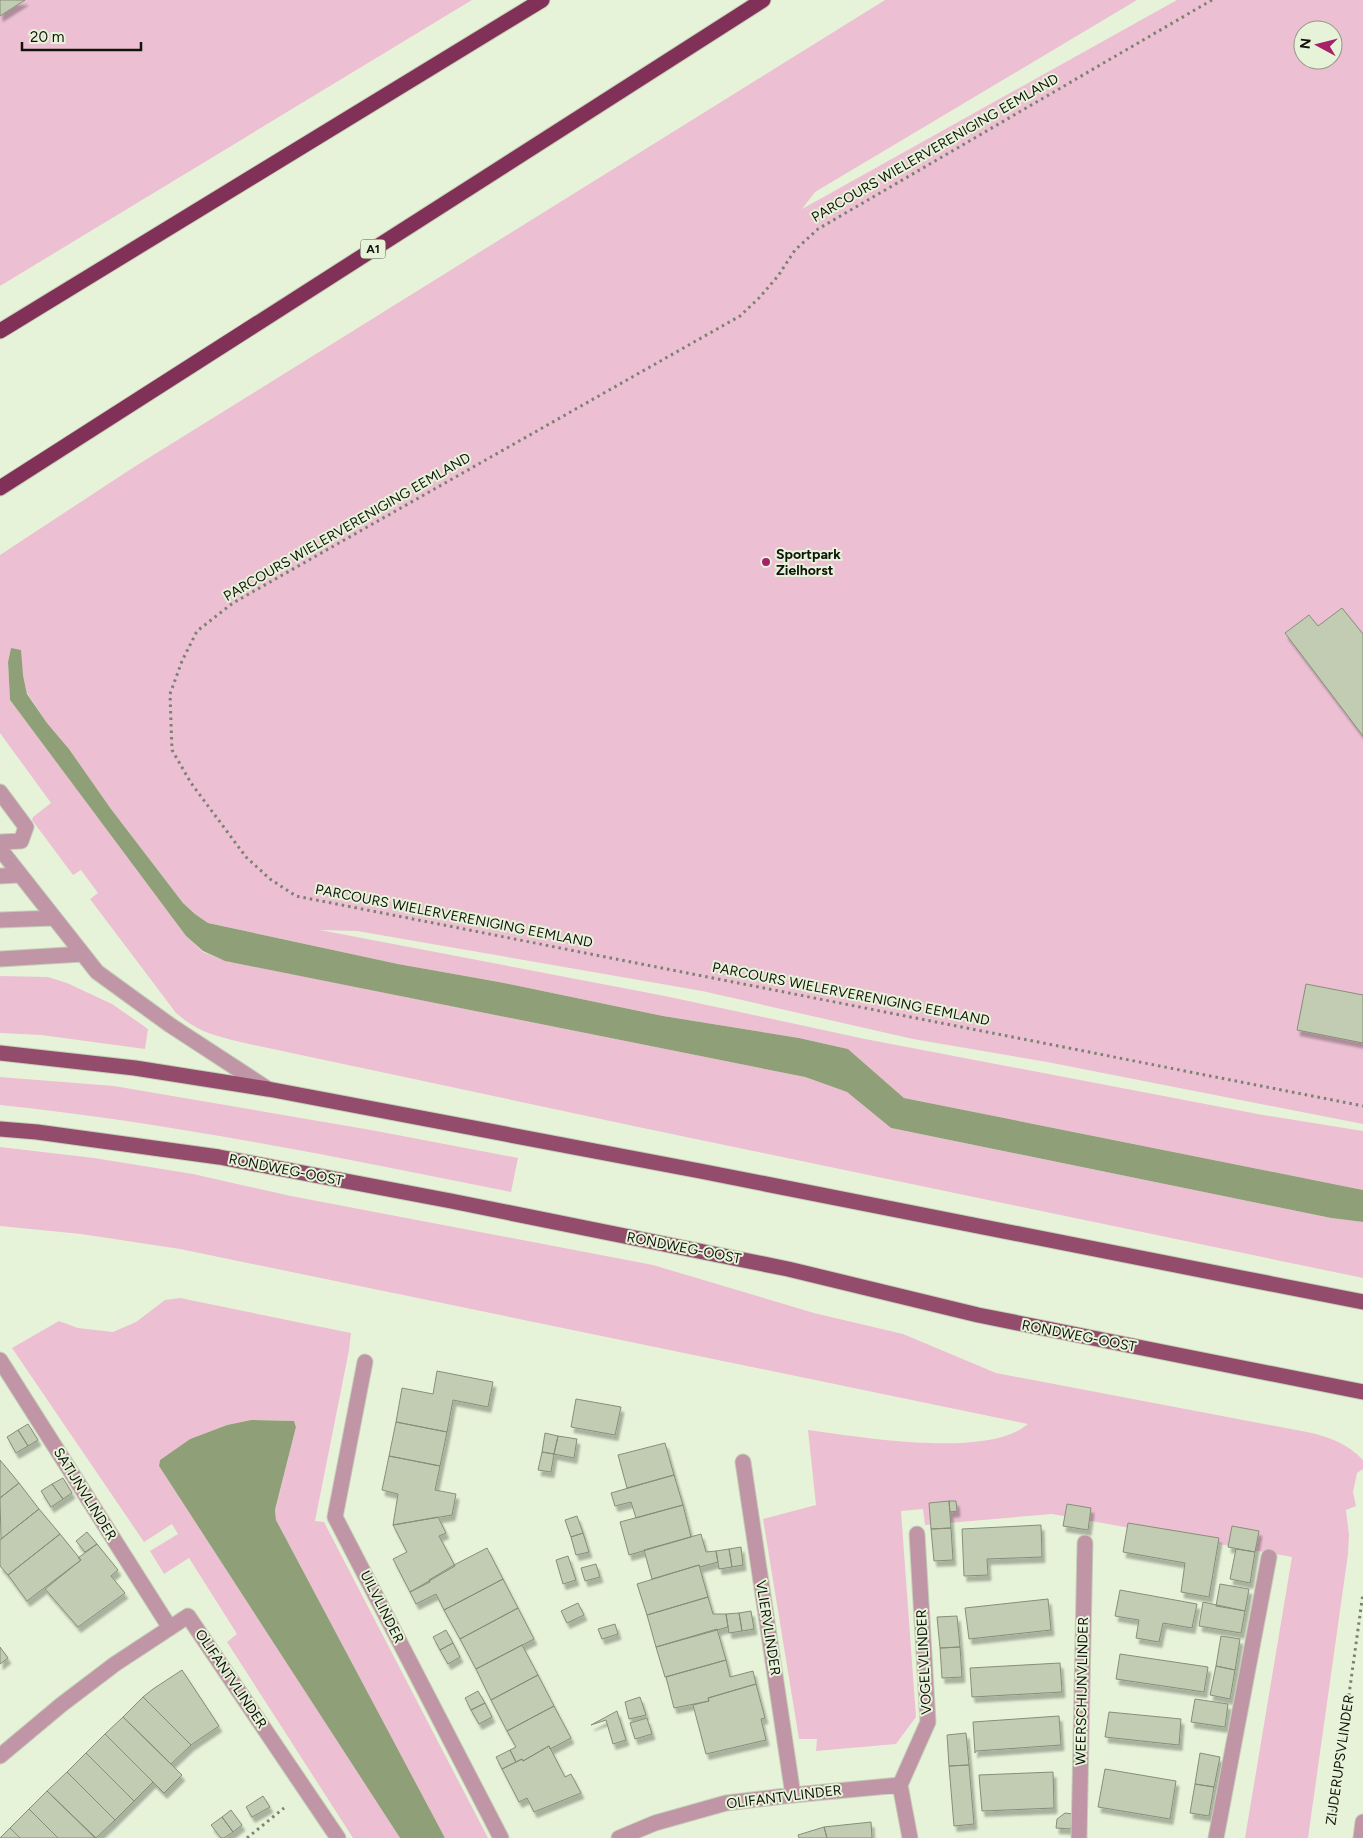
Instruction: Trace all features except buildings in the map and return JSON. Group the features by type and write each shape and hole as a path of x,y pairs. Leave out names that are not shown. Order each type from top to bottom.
{"highway":[{"path":"0,331 542,0"},
{"name":"A1","path":"0,488 763,0"}],"main road":[{"path":"0,1053 135,1068 268,1090 719,1175 1363,1302"},
{"name":"RONDWEG-OOST","path":"0,1129 37,1132 220,1157 442,1199 788,1269 988,1317 1363,1392"}],"street":[{"path":"0,792 26,827 21,841 0,842"},
{"path":"0,849 97,972 170,1025 268,1090"},
{"path":"0,876 20,875"},
{"path":"0,920 54,918"},
{"path":"0,959 84,954"},
{"name":"SATIJNVLINDER","path":"0,1360 170,1628"},
{"name":"UILVLINDER","path":"365,1362 335,1517 501,1838"},
{"name":"VLIERVLINDER","path":"743,1462 793,1794"},
{"name":"VOGELVLINDER","path":"900,1786 928,1722 917,1534"},
{"name":"WEERSCHIJNVLINDER","path":"1079,1838 1085,1543"},
{"path":"1216,1838 1269,1557"},
{"name":"OLIFANTVLINDER","path":"0,1756 76,1693 115,1664 188,1616 338,1838"},
{"path":"900,1786 910,1838"},
{"name":"OLIFANTVLINDER","path":"619,1838 655,1824 726,1803 793,1794 900,1786"},
{"path":"1361,1838 1363,1822"}],"path":[{"name":"PARCOURS WIELERVERENIGING EEMLAND","path":"1212,0 818,228 796,250 778,276 759,298 740,316 233,604 197,631 182,661 170,694 172,750 191,782 246,857 270,879 296,896 1363,1106"},
{"name":"ZIJDERUPSVLINDER","path":"1332,1818 1363,1593"},
{"path":"247,1838 306,1790"}],"shaded area":[{"path":"25,0 472,0 0,286 0,16"},
{"name":"Sportpark Zielhorst","path":"885,0 1137,0 815,192 802,209 1177,0 1363,0 1363,1124 1047,1062 913,1039 702,991 357,931 320,930 665,996 865,1039 1263,1115 1363,1131 1363,1190 904,1098 848,1049 799,1038 663,1016 499,982 398,964 208,923 183,903 111,809 69,749 47,723 27,693 23,675 11,649 8,662 10,700 186,936 203,952 226,961 805,1077 847,1092 891,1128 1331,1218 1363,1222 1363,1278 240,1042 214,1035 191,1025 176,1013 90,899 98,893 81,870 73,875 32,820 33,817 51,803 0,733 0,555 134,467"},
{"path":"11,648 21,650 27,694 47,723 69,749 111,809 183,903 208,923 398,964 499,982 663,1016 799,1038 848,1049 904,1098 1363,1190 1363,1222 1331,1218 891,1128 847,1092 805,1077 225,961 203,951 186,936 10,700 8,662"},
{"path":"0,976 48,977 67,983 112,1004 148,1029 145,1049 41,1035 0,1033"},
{"path":"0,1077 114,1086 371,1130 518,1158 511,1192 193,1131 0,1105"},
{"path":"0,1147 94,1158 193,1174 291,1196 653,1265 814,1313 903,1334 996,1373 1312,1433 1340,1443 1352,1450 1363,1460 1363,1469 1357,1473 1353,1492 1356,1506 1346,1510 1349,1535 1348,1554 1308,1838 1245,1838 1292,1557 1052,1514 925,1525 923,1509 901,1511 916,1717 896,1744 816,1751 817,1739 799,1739 763,1519 816,1505 808,1430 922,1443 954,1443 984,1441 1009,1435 1028,1424 180,1249 81,1234 0,1226"},
{"path":"180,1298 351,1333 315,1521 324,1522 488,1838 445,1838 276,1520 275,1511 296,1427 294,1421 251,1420 227,1425 190,1439 160,1460 159,1466 400,1838 353,1838 227,1642 237,1634 189,1558 164,1574 150,1551 178,1534 172,1524 144,1542 12,1348 59,1321 78,1328 113,1332 136,1322 165,1300"},
{"path":"251,1420 294,1421 296,1427 275,1510 276,1520 445,1838 400,1838 159,1466 160,1460 190,1439 227,1425"}],"place":[{"name":"Sportpark Zielhorst","path":"766,562"}]}
